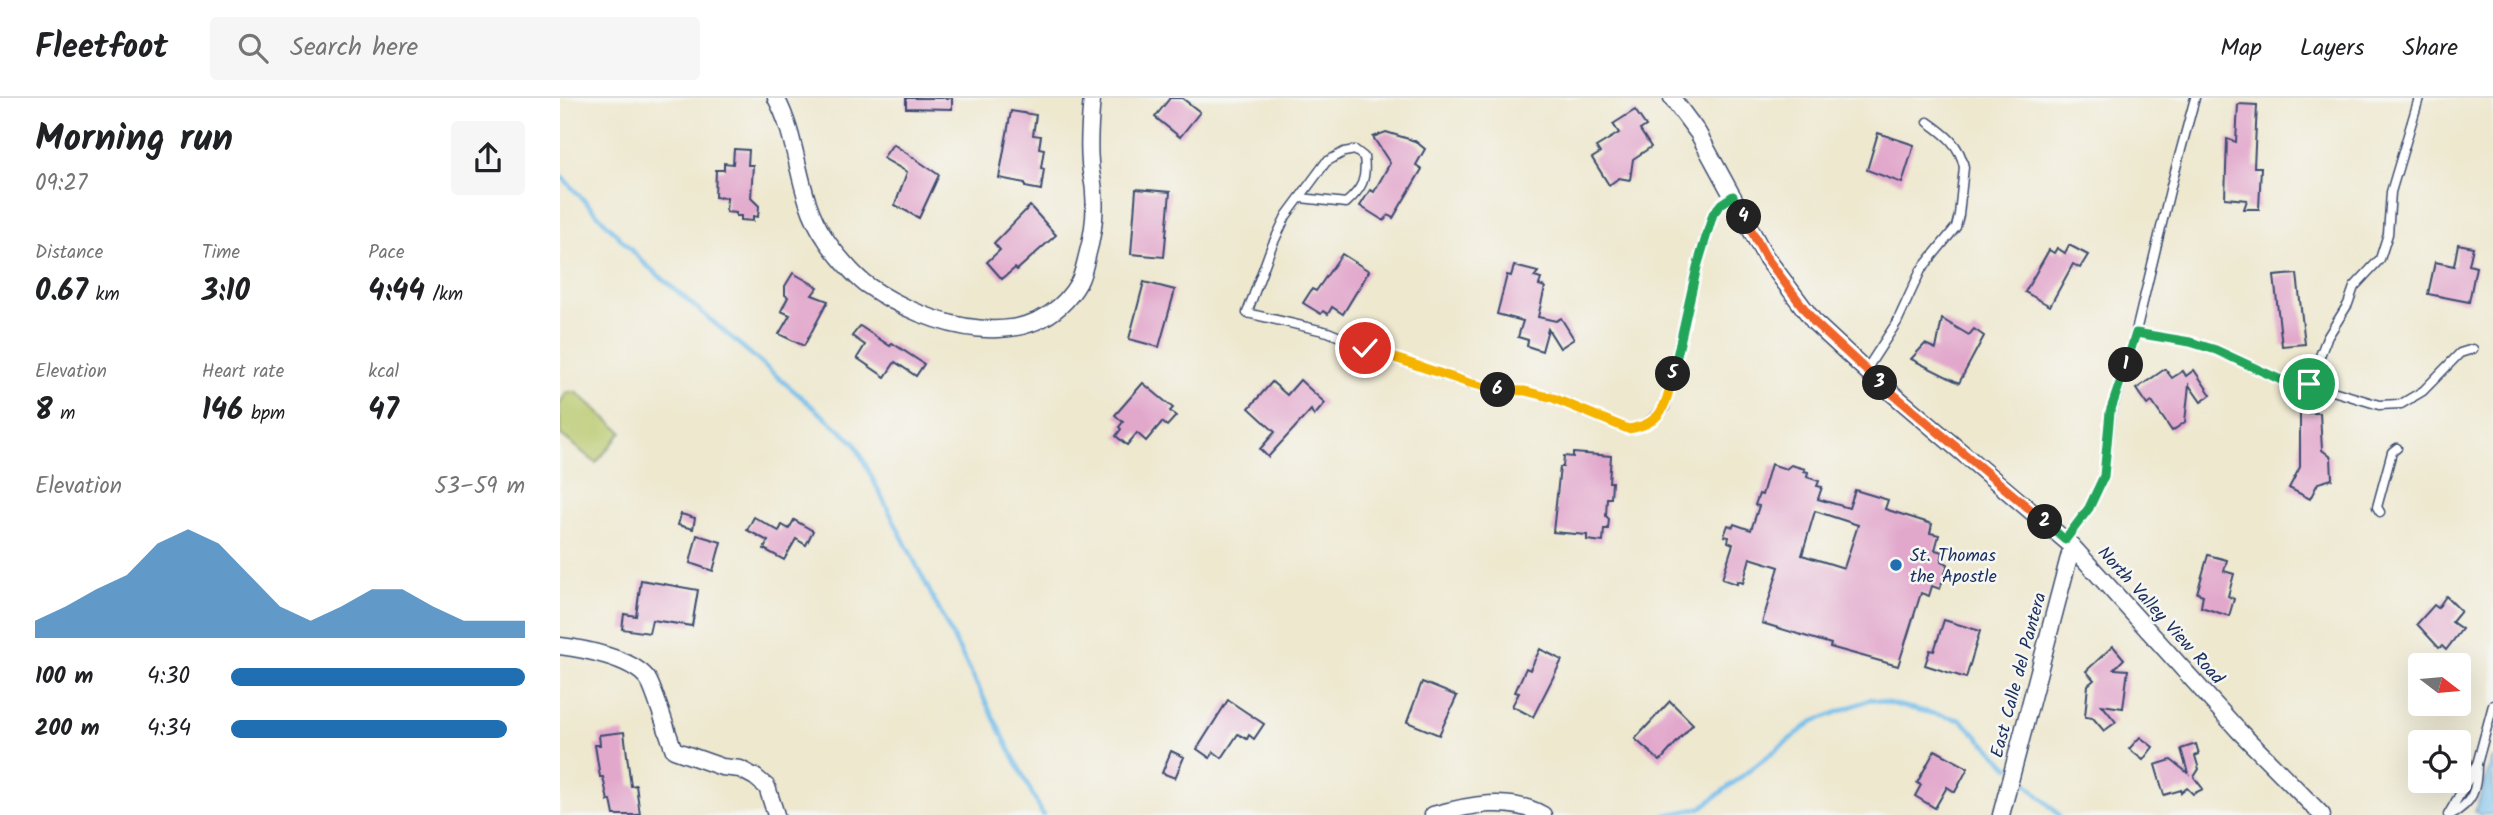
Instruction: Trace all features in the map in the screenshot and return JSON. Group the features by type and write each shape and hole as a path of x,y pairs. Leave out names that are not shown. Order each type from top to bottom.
{"street":[{"path":"776,98 790,135 801,188 824,237 865,284 911,310 936,320 972,328 1010,330 1060,308 1080,280 1095,227 1090,162 1092,98"},
{"name":"North Valley View Road","path":"1672,98 1698,133 1765,256 1815,323 1866,370 2069,543 2238,730 2322,815"},
{"name":"East Calle del Pantera","path":"2001,815 2069,543"},
{"path":"560,646 584,649 622,661 647,678 674,750 722,767 740,769 755,777 767,788 776,815"},
{"path":"1433,815 1456,808 1511,803 1543,815"}],"lane":[{"path":"2069,543 2104,476 2110,412 2136,333 2195,98"},
{"path":"2309,384 2327,338 2348,304 2354,287 2380,259 2388,234 2391,192 2419,98"},
{"path":"1866,370 1897,322 1922,270 1957,222 1965,167 1963,160 1953,142 1928,122"},
{"path":"1301,198 1346,203 1360,190 1366,173 1364,157 1355,150 1344,152 1326,162 1286,216 1247,313 1328,332 1380,354 1469,383 1499,391 1525,391 1553,398 1628,429 1638,428 1652,420 1665,407 1697,267 1713,214 1733,196"},
{"path":"2136,333 2190,342 2216,350 2281,380 2309,384 2379,405 2401,404 2423,391 2460,353 2473,349"},
{"path":"2379,512 2377,507 2392,452 2397,448"},
{"path":"2449,815 2465,807 2473,793 2477,764 2493,705"}],"green space":[{"path":"567,392 576,392 622,432 596,463 560,434 560,403"}],"water":[{"path":"2493,757 2493,814 2481,815 2475,812"}],"building":[{"path":"906,98 952,98 952,109 906,108"},
{"path":"1170,98 1182,98 1200,112 1180,137 1155,117"},
{"path":"2238,104 2257,105 2254,167 2261,167 2259,209 2244,209 2247,200 2225,198 2227,139 2236,142"},
{"path":"1635,110 1646,126 1640,130 1651,147 1633,159 1630,180 1619,178 1609,185 1592,158 1600,153 1596,147 1619,133 1613,124"},
{"path":"1011,111 1036,115 1033,135 1041,136 1039,148 1044,149 1041,190 1025,187 1025,183 999,178"},
{"path":"1386,132 1415,141 1425,149 1416,165 1422,169 1393,218 1388,215 1384,221 1360,206 1370,190 1374,192 1390,163 1373,137"},
{"path":"1878,133 1914,145 1902,183 1867,170"},
{"path":"893,144 939,175 919,218 895,205 907,172 883,158"},
{"path":"734,149 749,150 748,165 753,165 751,198 759,206 758,217 753,216 753,221 741,220 741,216 736,216 736,213 726,212 727,198 715,197 716,170 724,170 724,163 733,164"},
{"path":"1136,189 1170,192 1164,257 1131,254"},
{"path":"1030,206 1056,235 1017,270 1015,268 1002,279 987,262 1000,250 994,243"},
{"path":"2458,244 2473,247 2469,265 2476,267 2469,302 2428,294 2435,262 2454,266"},
{"path":"2069,245 2088,255 2080,268 2073,264 2050,306 2025,292 2049,250 2054,253 2057,248 2065,253"},
{"path":"1342,254 1369,271 1343,314 1332,307 1328,314 1323,311 1321,314 1303,303 1312,289 1316,291"},
{"path":"1514,266 1538,272 1534,277 1541,279 1539,285 1545,287 1538,317 1556,321 1561,318 1574,339 1560,348 1548,329 1542,351 1527,346 1528,340 1518,337 1523,321 1497,314 1507,275 1511,276"},
{"path":"793,273 818,287 812,295 828,301 804,346 779,334 790,315 781,311 788,297 785,295 785,286"},
{"path":"2297,274 2305,344 2282,346 2274,276"},
{"path":"1144,282 1175,290 1159,347 1129,339"},
{"path":"1942,319 1969,335 1974,329 1984,336 1959,383 1911,359 1925,344 1936,349"},
{"path":"860,326 924,364 916,376 895,362 885,377 857,358 865,345 852,336"},
{"path":"2165,369 2172,378 2183,371 2186,376 2194,370 2211,395 2201,402 2189,385 2185,422 2172,431 2152,402 2147,405 2136,389"},
{"path":"1300,380 1325,403 1314,416 1311,410 1268,457 1260,449 1275,432 1249,408 1272,382 1287,395"},
{"path":"1143,383 1173,408 1170,411 1176,416 1167,426 1162,422 1146,441 1137,433 1127,445 1116,436 1123,422 1115,415"},
{"path":"2300,413 2320,413 2322,450 2331,457 2332,479 2318,483 2310,499 2289,488 2300,467"},
{"path":"1573,453 1611,456 1611,498 1607,498 1606,516 1609,519 1608,529 1604,529 1603,542 1587,540 1587,535 1553,532 1560,467 1563,467 1564,456 1573,457"},
{"name":"St. Thomas the Apostle","path":"1771,464 1786,469 1791,465 1805,469 1804,471 1808,472 1807,477 1819,481 1817,486 1822,487 1818,499 1849,508 1855,490 1888,500 1885,509 1932,524 1930,533 1939,535 1935,550 1943,552 1941,561 1948,564 1940,589 1932,586 1929,596 1921,593 1898,666 1830,647 1831,644 1762,623 1779,567 1750,558 1743,583 1737,581 1737,584 1722,579 1733,544 1728,542 1729,537 1724,536 1728,525 1733,527 1734,524 1751,530 1759,506 1755,505 1759,494 1762,495","holes":["1815,511 1858,525 1844,568 1802,555"]},
{"path":"681,514 695,518 693,529 678,525"},
{"path":"754,517 779,531 782,525 789,529 794,520 813,531 806,545 796,539 784,560 764,549 768,541 747,530"},
{"path":"697,535 721,542 713,571 690,563"},
{"path":"2208,555 2227,560 2224,571 2234,574 2228,596 2234,599 2229,616 2201,607 2203,595 2197,593"},
{"path":"641,580 698,590 692,626 652,620 649,633 622,629 624,614 636,616"},
{"path":"2446,596 2461,611 2452,622 2462,629 2446,650 2442,646 2439,648 2417,624 2434,605 2438,608"},
{"path":"1944,620 1980,631 1966,678 1925,665 1930,650 1934,651"},
{"path":"2113,646 2124,659 2114,669 2128,670 2123,708 2102,705 2116,722 2104,731 2093,718 2085,717 2088,685 2094,680 2086,671"},
{"path":"1540,649 1562,660 1533,717 1512,706 1526,668 1530,670"},
{"path":"1422,682 1457,696 1439,735 1407,722"},
{"path":"1228,700 1264,724 1254,739 1249,735 1247,739 1238,734 1222,758 1214,752 1210,758 1197,749"},
{"path":"1670,701 1693,724 1660,761 1635,739"},
{"path":"624,732 631,786 636,785 640,815 614,815 603,777 600,777 595,745 600,745 599,735"},
{"path":"2140,737 2153,747 2143,760 2129,749"},
{"path":"2196,744 2199,754 2195,756 2199,769 2194,777 2203,789 2193,794 2187,788 2181,793 2181,790 2164,795 2155,765 2171,760 2188,773 2181,749"},
{"path":"1935,750 1968,768 1955,792 1947,787 1935,808 1915,796 1921,785 1917,783"},
{"path":"1171,751 1184,757 1175,778 1162,773"}],"waterway":[{"path":"560,175 644,263 854,442 1043,815"},
{"path":"1666,815 1701,808 1812,722 1871,699 1961,720 2010,768"},
{"path":"2017,774 2059,815"}],"place":[{"name":"St. Thomas the Apostle","path":"1896,565"}],"route":[{"path":"1365,348 1499,391 1525,391 1553,398 1628,429 1638,428 1652,420 1665,407 1697,267 1713,214 1733,196 1765,256 1815,323 1873,377 2065,540 2089,508 2104,476 2110,412 2136,333 2190,342 2216,350 2281,380 2309,384"}]}
